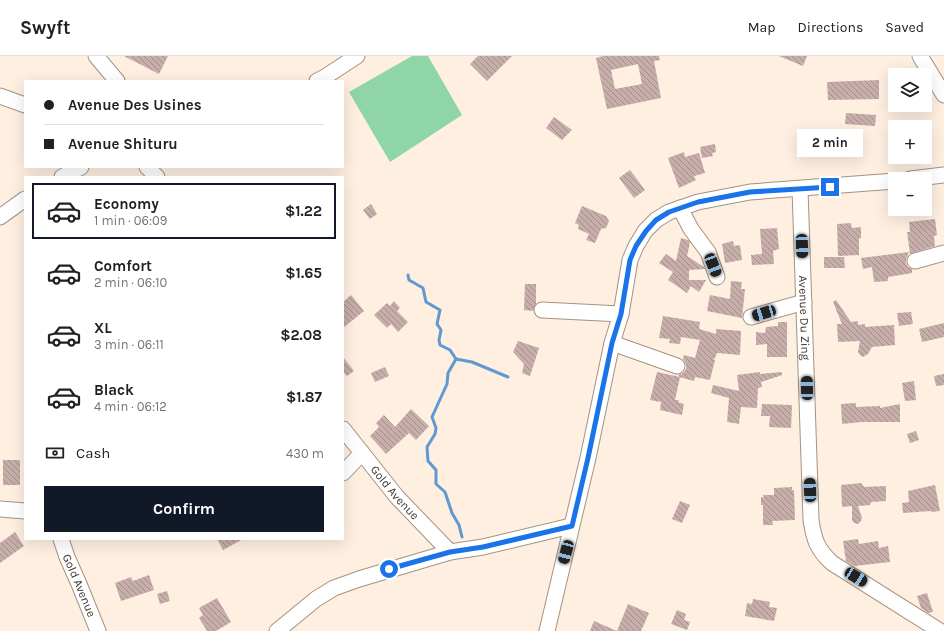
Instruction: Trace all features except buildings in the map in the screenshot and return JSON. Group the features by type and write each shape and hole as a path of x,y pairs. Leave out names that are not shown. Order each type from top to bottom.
{"street":[{"path":"96,56 116,80"},
{"path":"319,80 358,56"},
{"path":"920,56 944,95"},
{"path":"0,96 24,104"},
{"path":"64,176 79,168"},
{"path":"148,168 155,176"},
{"path":"932,178 944,177"},
{"path":"547,631 588,458 612,343 621,314 630,260 636,246 646,231 656,220 669,212 698,202 731,195 750,192 888,182"},
{"name":"Avenue Du Zing","path":"800,189 811,520 813,533 818,547 832,563 940,631"},
{"path":"0,217 24,200"},
{"path":"680,208 691,229 708,252 717,277"},
{"path":"915,261 944,252"},
{"path":"751,317 804,302"},
{"path":"542,310 621,314"},
{"path":"612,343 677,366"},
{"name":"Gold Avenue","path":"344,430 397,497 450,552"},
{"path":"344,472 362,453"},
{"path":"0,509 24,511"},
{"path":"278,631 316,599 334,588 379,572 450,552 483,547 572,526"},
{"name":"Gold Avenue","path":"61,540 98,631"}],"green space":[{"path":"412,56 428,56 462,115 390,162 349,92"}],"waterway":[{"path":"408,275 409,280 423,288 426,302 440,310 437,324 441,330 439,340 440,345 450,350 456,359 448,373 447,384 432,417 436,428 435,434 427,447 428,461 436,470 436,484 445,492 452,513 459,525 462,537"},
{"path":"456,359 472,362 508,377"}],"route":[{"path":"389,569 450,552 483,547 572,526 612,343 621,314 630,260 636,246 646,231 656,220 669,212 698,202 724,196 750,192 830,187"}]}
